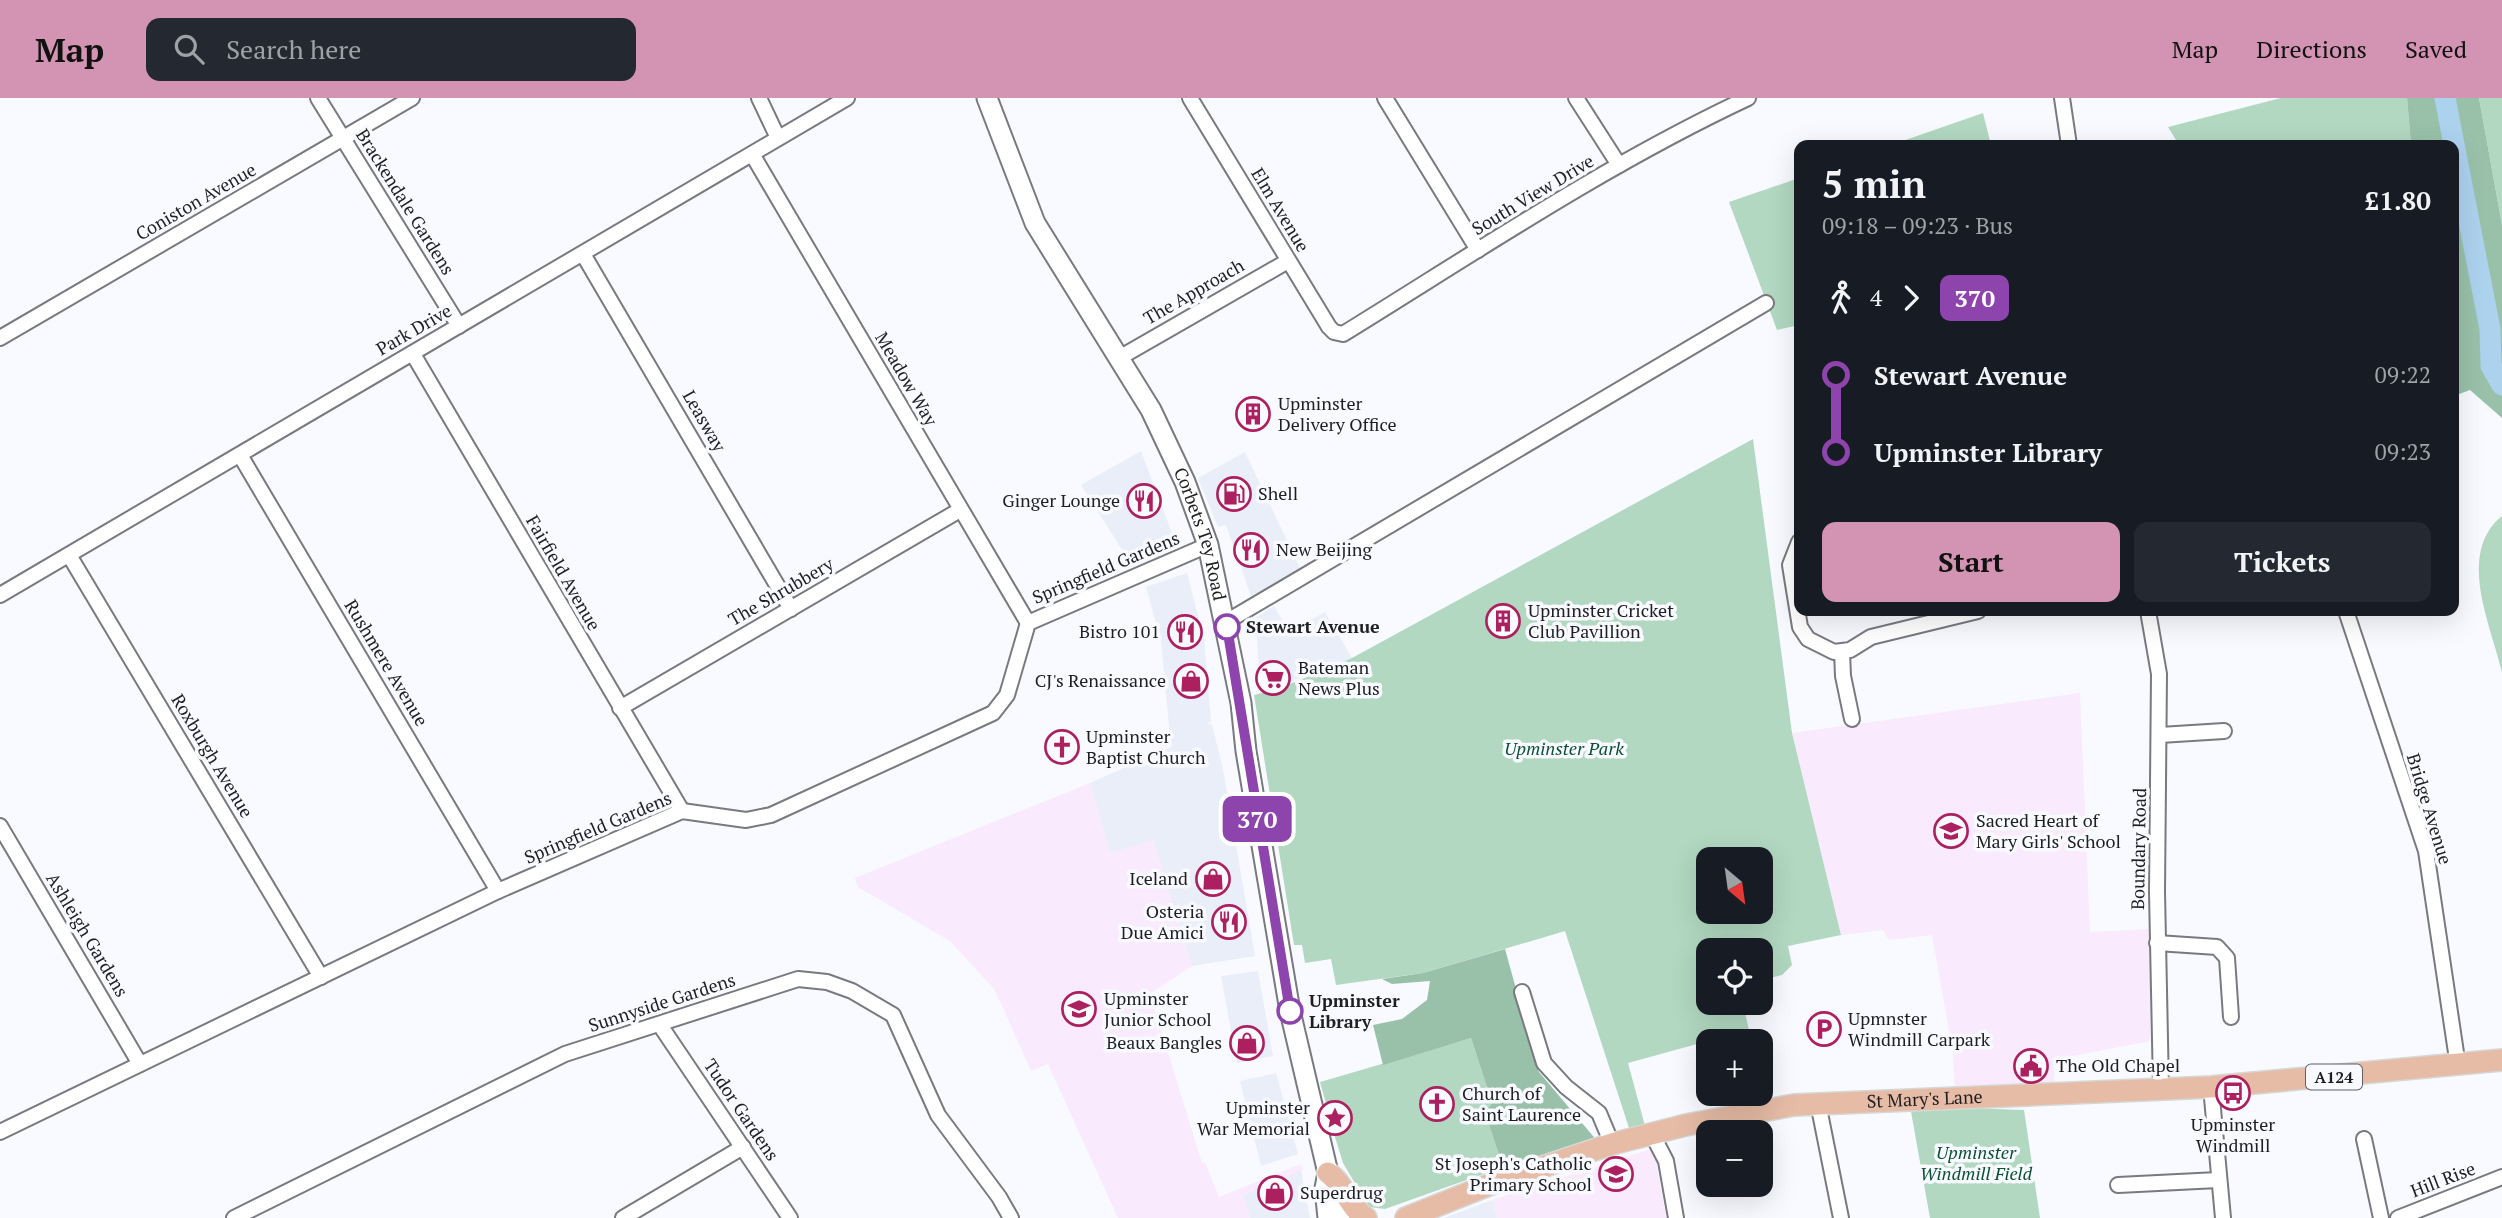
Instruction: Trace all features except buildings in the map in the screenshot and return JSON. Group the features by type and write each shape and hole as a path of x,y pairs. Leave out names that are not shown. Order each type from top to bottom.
{"main road":[{"name":"Corbets Tey Road","path":"987,98 1035,223 1157,421 1192,498 1208,545 1226,622 1290,1011 1328,1176 1335,1185 1345,1218"},
{"name":"A124","path":"2458,1066 2502,1060"},
{"name":"St Mary's Lane","path":"1406,1218 1491,1184 1612,1144 1686,1125 1818,1103 2051,1097 2211,1087 2458,1066"},
{"name":"Corbets Tey Road","path":"1328,1176 1325,1188 1328,1218"},
{"path":"1328,1176 1337,1181 1357,1212 1366,1218"},
{"path":"1390,1218 1400,1218"}],"street":[{"name":"Brackendale Gardens","path":"318,98 459,326"},
{"name":"Coniston Avenue","path":"0,338 412,98"},
{"path":"759,98 778,138"},
{"name":"Park Drive","path":"0,595 847,98"},
{"name":"Elm Avenue","path":"1190,98 1329,327 1334,332 1343,334"},
{"path":"1385,98 1478,250"},
{"path":"1576,98 1619,166"},
{"name":"South View Drive","path":"1343,334 1619,166 1694,123 1748,98"},
{"path":"2062,98 2068,140"},
{"name":"Meadow Way","path":"752,154 1028,623"},
{"name":"Leasway","path":"583,254 792,608"},
{"name":"The Approach","path":"1119,358 1288,261"},
{"path":"1226,622 1766,303"},
{"name":"Fairfield Avenue","path":"413,354 682,811"},
{"name":"Rushmere Avenue","path":"240,455 498,891"},
{"name":"The Shrubbery","path":"620,708 960,510"},
{"name":"Springfield Gardens","path":"0,1132 498,891 682,811 746,820 771,815 993,713 1007,695 1028,623 1208,545"},
{"name":"Roxburgh Avenue","path":"69,555 321,977"},
{"path":"1794,555 1790,565 1794,590"},
{"path":"1798,616 1800,627 1808,639 1834,652 1842,652 1871,637 1957,616"},
{"name":"Boundary Road","path":"2149,616 2159,674 2157,943 2161,1089"},
{"name":"Bridge Avenue","path":"2348,616 2426,851 2458,1066"},
{"path":"1842,652 1843,676 1852,719"},
{"path":"2160,735 2224,732"},
{"name":"Ashleigh Gardens","path":"0,826 140,1064"},
{"path":"2157,943 2217,947 2227,958 2231,1017"},
{"name":"Sunnyside Gardens","path":"234,1218 565,1054 798,979 827,982 880,1006 899,1024 938,1115 999,1197 1011,1218"},
{"path":"1522,992 1544,1063 1599,1113 1612,1144"},
{"name":"Tudor Gardens","path":"660,1025 790,1218"},
{"path":"2211,1087 2223,1218"},
{"path":"1818,1103 1841,1218"},
{"path":"1652,1134 1666,1161 1676,1218"},
{"path":"2364,1139 2381,1218"},
{"path":"623,1218 743,1147"},
{"name":"Hill Rise","path":"2398,1218 2502,1177"},
{"path":"2118,1185 2218,1180"}],"shaded area":[{"path":"1141,451 1178,549 1133,567 1081,485"},
{"path":"1245,452 1300,568 1251,596 1226,525 1218,527 1198,478"},
{"path":"1187,573 1204,638 1211,722 1207,723 1212,725 1223,769 1255,956 1192,966 1153,841 1110,853 1090,783 1171,747 1161,641 1146,587"},
{"path":"1274,606 1289,632 1325,612 1352,658 1260,694 1257,636 1251,636 1249,622"},
{"name":"Sacred Heart of Mary Girls' School","path":"2080,693 2090,932 2150,929 2150,1041 2053,1060 2055,1084 1955,1090 1953,1053 1932,935 1889,940 1883,930 1841,935 1792,733"},
{"name":"Upminster Junior School","path":"1090,783 1110,853 1153,840 1192,966 1150,994 1202,1163 1205,1162 1219,1197 1301,1164 1303,1170 1243,1195 1250,1218 1118,1218 1048,1064 1031,1071 995,990 950,941 858,887 855,878"},
{"path":"1258,971 1273,1056 1237,1063 1221,976"},
{"path":"1276,1073 1298,1154 1261,1166 1240,1081"},
{"name":"St Joseph's Catholic Primary School","path":"1654,1148 1666,1218 1497,1218 1492,1200"},
{"path":"1301,1170 1310,1218 1250,1218 1243,1195"},
{"path":"1492,1200 1497,1218 1444,1218"}],"green space":[{"path":"2281,98 2407,98 2411,140 2176,140 2168,127"},
{"path":"2407,98 2479,98 2502,225 2502,418 2470,390 2459,394 2459,140 2411,140"},
{"path":"2479,98 2502,98 2502,225"},
{"path":"1983,113 1990,140 1905,140"},
{"path":"1794,180 1794,326 1777,330 1729,202"},
{"name":"Upminster Park","path":"1753,439 1792,733 1841,935 1788,946 1792,965 1782,975 1773,977 1773,938 1696,938 1696,1015 1746,1015 1749,1029 1696,1029 1696,1044 1628,1063 1645,1126 1630,1131 1565,931 1423,973 1336,985 1331,959 1305,963 1302,945 1294,945 1254,695 1278,689 1352,658"},
{"path":"2502,516 2502,672 2485,612 2479,569 2481,549 2488,531"},
{"path":"1505,949 1539,1072 1598,1142 1503,1167 1485,1113 1492,1103 1471,1038 1383,1065 1373,1025 1402,1019 1427,1000 1430,981 1392,984 1382,979 1423,973"},
{"path":"1471,1038 1492,1103 1485,1113 1503,1167 1385,1209 1369,1207 1343,1163 1331,1124 1337,1121 1335,1114 1329,1114 1320,1082"},
{"name":"Upminster Windmill Field","path":"1910,1106 2024,1110 2040,1218 1930,1218"}],"waterway":[{"path":"2445,98 2453,140"},
{"path":"2459,170 2490,329 2491,366 2502,385"}],"bus line":[{"name":"370","path":"1227,627 1290,1011"}],"place":[{"name":"Upminster Delivery Office","path":"1253,414"},
{"name":"Shell","path":"1234,494"},
{"name":"Ginger Lounge","path":"1144,501"},
{"name":"New Beijing","path":"1251,550"},
{"name":"Upminster Cricket Club Pavillion","path":"1503,621"},
{"name":"Stewart Avenue","path":"1227,627"},
{"name":"Bistro 101","path":"1185,632"},
{"name":"Bateman News Plus","path":"1273,678"},
{"name":"CJ's Renaissance","path":"1191,681"},
{"name":"Upminster Baptist Church","path":"1062,747"},
{"name":"Sacred Heart of Mary Girls' School","path":"1951,831"},
{"name":"Iceland","path":"1213,879"},
{"name":"Osteria Due Amici","path":"1229,922"},
{"name":"Upminster Junior School","path":"1079,1009"},
{"name":"Upminster Library","path":"1290,1011"},
{"name":"Upmnster Windmill Carpark","path":"1824,1029"},
{"name":"Beaux Bangles","path":"1247,1043"},
{"name":"The Old Chapel","path":"2031,1066"},
{"name":"Upminster Windmill","path":"2233,1093"},
{"name":"Church of Saint Laurence","path":"1437,1104"},
{"name":"Upminster War Memorial","path":"1335,1118"},
{"name":"St Joseph's Catholic Primary School","path":"1616,1174"},
{"name":"Superdrug","path":"1275,1193"}]}
